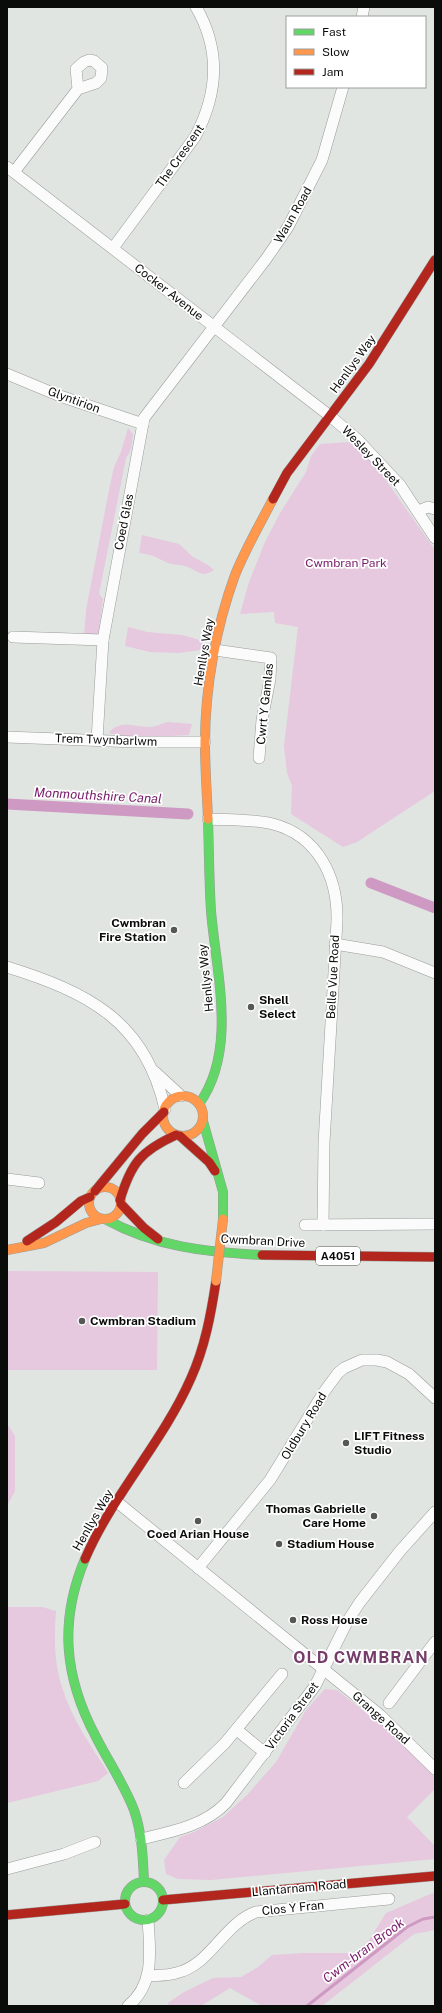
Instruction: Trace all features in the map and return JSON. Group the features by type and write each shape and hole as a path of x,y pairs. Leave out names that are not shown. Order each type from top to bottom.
{"street":[{"name":"The Crescent","path":"113,248 195,137 205,120 212,93 214,62 211,40 196,7"},
{"path":"10,170 78,88"},
{"name":"Waun Road","path":"213,327 266,259 288,227 305,197 322,160 343,88"},
{"name":"Cocker Avenue","path":"10,170 330,416"},
{"name":"Henllys Way","path":"200,1104 207,1093 221,1052 222,1020 211,909 205,742 207,709 215,650 229,593 249,543 287,473 404,314 435,260"},
{"name":"Coed Glas","path":"97,740 102,640 144,418 213,327"},
{"name":"Glyntirion","path":"7,374 60,396 143,424"},
{"name":"Wesley Street","path":"330,416 358,440 400,485 435,538"},
{"path":"418,511 428,507 435,508"},
{"path":"12,637 102,640"},
{"name":"Cwrt Y Gamlas","path":"215,650 271,658 270,679 262,720 259,758"},
{"name":"Trem Twynbarlwm","path":"7,737 205,742"},
{"name":"Belle Vue Road","path":"208,819 231,819 276,825 292,832 316,850 327,867 336,894 337,907 324,1143 323,1225"},
{"path":"335,944 383,952 435,973"},
{"path":"7,968 69,990 105,1010 135,1040 154,1072 164,1110 164,1123 167,1128 178,1136"},
{"path":"120,1202 126,1179 138,1157 150,1147 178,1136 192,1134 197,1131 203,1121 204,1115 200,1104 194,1099 181,1096 154,1072"},
{"path":"93,1194 171,1100 181,1096"},
{"name":"Henllys Way","path":"144,1882 141,1840 131,1802 95,1736 78,1701 68,1654 68,1618 78,1577 89,1550 168,1420 193,1373 208,1327 216,1281 223,1219 223,1192 203,1121"},
{"name":"Henllys Way","path":"178,1136 209,1162 218,1175"},
{"path":"7,1179 39,1183"},
{"name":"A4051","path":"9,1250 39,1234 81,1201 102,1188 110,1188 117,1193 120,1202 144,1228 163,1242"},
{"name":"A4051","path":"93,1194 90,1208 94,1215 129,1234 163,1242"},
{"name":"A4051","path":"9,1250 44,1243 86,1223 116,1215 120,1202"},
{"path":"305,1225 435,1224"},
{"name":"Cwmbran Drive","path":"163,1242 200,1250 242,1253 435,1257"},
{"name":"Oldbury Road","path":"198,1568 270,1480 324,1392 338,1373 344,1368 356,1362 368,1359 387,1362 409,1374 435,1398"},
{"path":"117,1502 324,1669"},
{"name":"Victoria Street","path":"141,1840 180,1829 212,1815 226,1803 308,1696 324,1669 356,1607 400,1551 435,1512"},
{"path":"389,1703 435,1642"},
{"name":"Grange Road","path":"324,1669 380,1715 435,1769"},
{"path":"184,1784 237,1730 282,1674"},
{"path":"237,1730 265,1753"},
{"path":"7,1869 64,1854 95,1842"},
{"name":"Llantarnam Road","path":"163,1900 435,1876"},
{"path":"144,1882 155,1886 162,1894 163,1900 161,1911 158,1915 148,1920 136,1919 130,1915 125,1904 125,1897 132,1886 144,1882"},
{"name":"Clos Y Fran","path":"148,1976 175,1974 193,1966 203,1959 239,1920 256,1912 389,1899"},
{"path":"7,1915 125,1904"},
{"path":"128,2006 139,1995 148,1976 150,1959 148,1920"}],"green space":[{"path":"128,428 133,434 132,443 126,458 99,594 103,599 98,637 84,637 86,610 109,490 114,467 121,452"},
{"name":"Cwmbran Park","path":"349,442 378,469 435,550 435,791 357,842 343,847 291,814 292,786 287,773 284,746 298,627 275,623 274,612 240,614 249,582 265,542 280,513 306,472 311,456 320,444"},
{"path":"142,535 179,544 193,557 214,570 206,574 189,567 170,564 153,556 139,553"},
{"path":"128,627 147,632 182,635 203,641 201,650 178,653 150,652 125,646"},
{"path":"168,722 192,724 189,735 138,737 109,733 118,726 123,725 150,727"},
{"name":"Cwmbran Stadium","path":"7,1271 158,1272 157,1370 7,1370"},
{"path":"7,1423 15,1436 15,1491 7,1506"},
{"path":"7,1607 42,1607 56,1611 55,1649 59,1678 76,1721 108,1773 98,1781 7,1803"},
{"path":"325,1689 337,1690 388,1730 435,1777 435,1789 407,1817 435,1846 435,1859 211,1880 178,1879 166,1874 164,1860 180,1837 194,1832 223,1817 247,1795 276,1762 306,1710"},
{"path":"435,1892 435,1930 414,1934 322,2006 262,2006 230,1988 201,2006 169,2006 168,2003 184,1992 213,1978 241,1977 258,1967 272,1955 354,1953 369,1940 386,1913"}],"waterway":[{"name":"Monmouthshire Canal","path":"7,804 188,814"},
{"name":"Monmouthshire Canal","path":"371,883 435,908"},
{"name":"Cwm-bran Brook","path":"307,2006 407,1927 423,1919 435,1917"}],"traffic: fast":[{"path":"199,1104 211,1083 218,1060 222,1010 211,911 208,819"},
{"path":"203,1121 223,1192 223,1219"},
{"path":"105,1219 143,1236 162,1242 201,1250 262,1255"},
{"path":"85,1559 71,1605 69,1649 72,1671 77,1693 85,1715 126,1791 134,1810 143,1855 144,1882"},
{"path":"140,1882 148,1882 158,1887 162,1894 163,1901 162,1908 158,1915 148,1920 140,1920 130,1915 128,1912 125,1905 125,1897 130,1887 133,1885 140,1882"}],"traffic: slow":[{"path":"208,819 205,762 207,700 209,679 217,636 235,575 248,546 273,499"},
{"path":"187,1096 194,1099 200,1105 203,1116 202,1124 194,1133 187,1136 179,1136 172,1133 164,1124 163,1112 166,1105 175,1097 187,1096"},
{"path":"102,1187 108,1187 118,1194 121,1203 120,1209 114,1216 108,1219 102,1219 92,1212 89,1206 89,1200 96,1190 102,1187"},
{"path":"7,1250 44,1243 86,1223 101,1219"},
{"path":"216,1281 223,1219"}],"traffic: jam":[{"path":"273,499 287,473 369,364 435,260"},
{"path":"95,1191 142,1134 164,1112"},
{"path":"120,1200 128,1176 139,1160 154,1147 176,1135"},
{"path":"180,1136 209,1162 215,1171"},
{"path":"27,1241 56,1222 81,1201 90,1197"},
{"path":"121,1204 144,1228 158,1239"},
{"path":"262,1255 435,1257"},
{"path":"85,1559 109,1512 167,1424 191,1378 207,1330 216,1281"},
{"path":"163,1900 435,1876"},
{"path":"7,1915 125,1904"}],"place":[{"name":"Cwmbran Fire Station","path":"174,930"},
{"name":"Shell Select","path":"251,1007"},
{"name":"Cwmbran Stadium","path":"82,1321"},
{"name":"LIFT Fitness Studio","path":"346,1443"},
{"name":"Thomas Gabrielle Care Home","path":"374,1516"},
{"name":"Coed Arian House","path":"198,1521"},
{"name":"Stadium House","path":"279,1544"},
{"name":"Ross House","path":"293,1620"}],"district":[{"name":"OLD CWMBRAN","path":"361,1657"}]}
